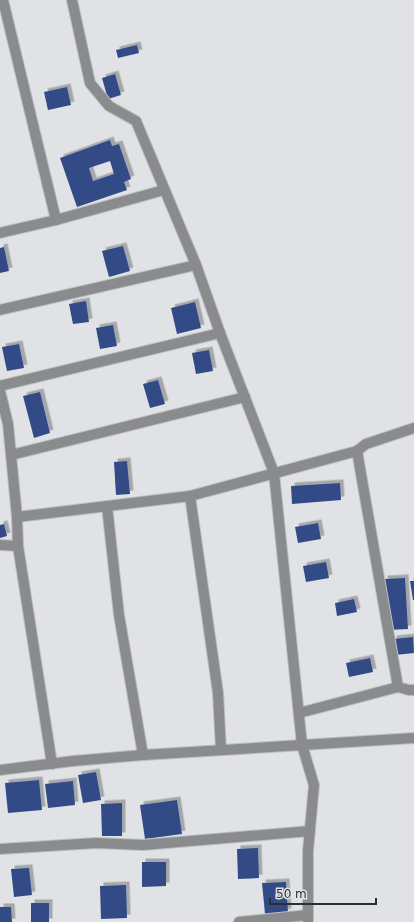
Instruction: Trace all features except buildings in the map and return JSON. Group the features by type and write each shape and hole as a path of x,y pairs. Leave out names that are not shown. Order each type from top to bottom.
{"street":[{"path":"3,0 56,220"},
{"path":"72,0 90,83 109,106 136,121 196,265 220,333 274,472 302,745 314,785 308,851 308,919 238,922"},
{"path":"0,233 56,220 164,190"},
{"path":"0,310 196,265"},
{"path":"0,386 220,333"},
{"path":"0,391 8,424 17,517 18,546 52,764"},
{"path":"11,455 245,397"},
{"path":"17,517 190,496 274,472 357,451 366,444 414,428"},
{"path":"357,451 398,687"},
{"path":"190,496 218,693 220,750"},
{"path":"107,506 119,615 143,755"},
{"path":"0,545 18,546"},
{"path":"299,713 398,687 414,690"},
{"path":"0,770 143,755 414,738"},
{"path":"0,849 96,843 143,845 310,831"}]}
